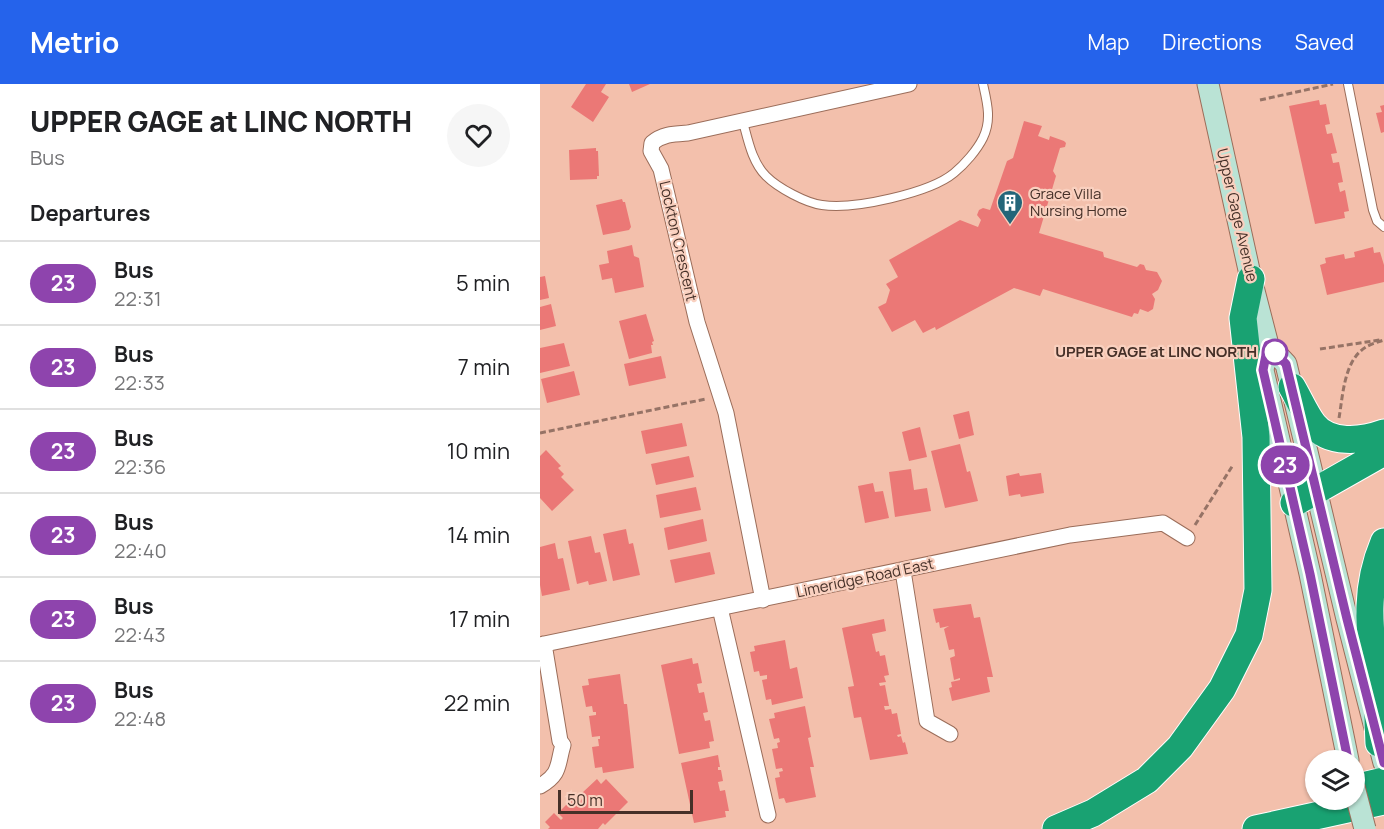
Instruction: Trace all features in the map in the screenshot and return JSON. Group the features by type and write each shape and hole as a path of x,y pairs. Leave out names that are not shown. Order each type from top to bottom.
{"highway":[{"path":"1056,829 1093,813 1147,780 1180,747 1222,689 1249,635 1258,590 1256,436 1243,318 1251,279"},
{"path":"1292,387 1314,425 1323,433 1335,438 1354,440 1384,433"},
{"path":"1294,503 1384,452"},
{"path":"1382,753 1368,616 1371,584 1384,542"},
{"path":"1365,785 1384,781"},
{"path":"1256,829 1384,801"},
{"path":"1235,829 1274,809 1305,802"}],"main road":[{"name":"Upper Gage Avenue","path":"1208,84 1268,345 1263,370 1294,503 1345,750"},
{"name":"Upper Gage Avenue","path":"1268,345 1286,364 1347,619 1382,753"},
{"path":"1360,810 1365,829"}],"street":[{"name":"Lockton Crescent","path":"763,600 726,413 696,322 661,168 651,151 652,143 659,137 743,122 887,86 909,84"},
{"name":"Limeridge Road East","path":"542,645 1070,536 1163,523 1187,538"},
{"path":"903,571 927,721 950,734"},
{"path":"720,608 768,815"},
{"path":"540,786 558,770 563,745 560,741 542,645"}],"lane":[{"path":"743,122 754,159 766,176 800,198 823,205 868,204 897,197 953,174 984,137 989,112 983,84"},
{"path":"1348,84 1373,210 1377,221 1384,227"}],"path":[{"path":"1260,100 1333,84"},
{"path":"1320,349 1384,340"},
{"path":"1338,424 1348,371 1356,356 1366,347 1384,340"},
{"path":"540,433 721,396"}],"building":[{"path":"586,84 606,84 601,92 609,97 593,122 571,107"},
{"path":"629,84 650,84 632,92"},
{"path":"1319,100 1320,105 1326,104 1330,124 1325,125 1327,134 1332,133 1337,153 1331,154 1333,163 1339,162 1343,182 1338,183 1340,192 1345,190 1349,211 1344,212 1345,218 1315,224 1289,106"},
{"path":"1384,105 1384,132 1381,133 1376,113 1382,112 1380,106"},
{"name":"Grace Villa Nursing Home","path":"1024,121 1042,126 1038,136 1049,140 1050,136 1066,143 1065,147 1060,148 1053,171 1056,176 1039,233 1103,252 1104,257 1137,267 1140,264 1144,265 1146,270 1157,272 1162,281 1158,290 1152,294 1155,299 1153,309 1148,312 1140,309 1138,314 1134,313 1132,317 1043,289 1040,296 1014,288 936,330 935,327 923,333 915,320 892,332 878,307 886,303 890,290 886,284 898,277 889,260 960,220 978,227 981,220 977,215 979,210 983,208 990,210 1007,161 1013,158"},
{"path":"596,148 599,176 597,179 570,180 569,150"},
{"path":"622,199 625,202 631,227 629,230 603,235 596,205"},
{"path":"632,245 634,256 639,258 644,287 615,293 612,278 602,280 599,265 609,263 607,251"},
{"path":"1373,247 1374,253 1380,252 1384,265 1384,282 1327,295 1320,265 1326,263 1325,258 1344,254 1345,259 1355,257 1354,252"},
{"path":"545,276 549,298 540,300 540,277"},
{"path":"551,304 556,326 540,330 540,307"},
{"path":"646,314 654,341 651,345 652,353 629,359 619,321"},
{"path":"564,343 570,366 540,373 540,348"},
{"path":"661,356 666,378 629,386 624,364"},
{"path":"574,371 580,395 547,403 541,379"},
{"path":"969,411 974,435 959,439 953,415"},
{"path":"682,423 687,446 646,454 641,431"},
{"path":"920,427 927,457 909,461 902,432"},
{"path":"960,444 978,501 945,508 931,451"},
{"path":"546,450 561,466 558,468 564,474 561,477 574,490 552,511 540,498 540,456"},
{"path":"689,456 694,477 656,485 651,464"},
{"path":"911,469 914,490 927,488 931,511 895,517 889,472"},
{"path":"1019,473 1020,476 1041,473 1044,493 1021,497 1020,494 1009,496 1006,476"},
{"path":"873,483 875,492 883,491 889,518 865,523 858,486"},
{"path":"696,487 701,510 660,518 656,495"},
{"path":"703,519 707,541 668,550 664,528"},
{"path":"626,529 629,544 633,543 640,575 613,581 603,534"},
{"path":"591,536 595,553 600,552 607,581 589,585 588,581 577,584 568,541"},
{"path":"555,543 558,559 563,558 570,590 542,596 540,547"},
{"path":"710,552 715,574 675,583 670,560"},
{"path":"971,604 974,618 980,617 993,677 987,677 990,692 952,701 949,688 952,687 951,682 960,680 960,678 954,680 950,658 955,656 954,649 949,650 944,629 949,626 940,628 939,622 936,623 933,609"},
{"path":"884,619 886,631 872,634 876,652 879,651 880,656 885,655 889,675 884,676 886,682 879,683 880,686 885,685 889,706 884,706 885,710 891,709 892,714 897,713 901,734 897,735 901,736 903,743 905,742 908,754 870,760 861,717 854,718 848,687 854,686 842,628"},
{"path":"785,640 790,669 797,667 803,698 772,705 771,699 766,700 762,680 767,679 767,675 760,676 759,671 754,672 750,652 755,651 754,646"},
{"path":"692,658 693,664 698,663 702,683 697,684 699,693 704,692 708,712 703,713 705,721 710,720 714,741 709,742 710,748 679,754 661,665"},
{"path":"620,674 624,704 627,704 634,768 603,773 602,767 595,768 592,747 599,746 598,739 600,739 600,736 592,737 589,716 596,715 596,712 593,712 592,706 586,707 582,686 589,685 588,679"},
{"path":"805,706 814,767 810,767 816,797 786,803 784,798 779,799 775,778 780,777 779,772 783,771 782,768 776,769 772,749 778,748 777,743 780,742 779,738 774,739 769,719 775,718 774,713"},
{"path":"718,755 720,767 718,770 721,770 723,781 718,782 720,791 725,790 729,811 725,811 726,817 694,823 681,763"},
{"path":"597,779 601,784 606,779 628,802 598,829 548,829 550,827 545,822 554,813 561,820 563,818 558,813 573,798 578,803 582,799 584,801 587,798 582,793"}],"bus line":[{"name":"23","path":"1346,750 1310,574 1263,370 1268,345 1286,364 1384,763"}],"place":[{"name":"Grace Villa Nursing Home","path":"1010,226"},
{"name":"UPPER GAGE at LINC NORTH","path":"1275,352"}]}
